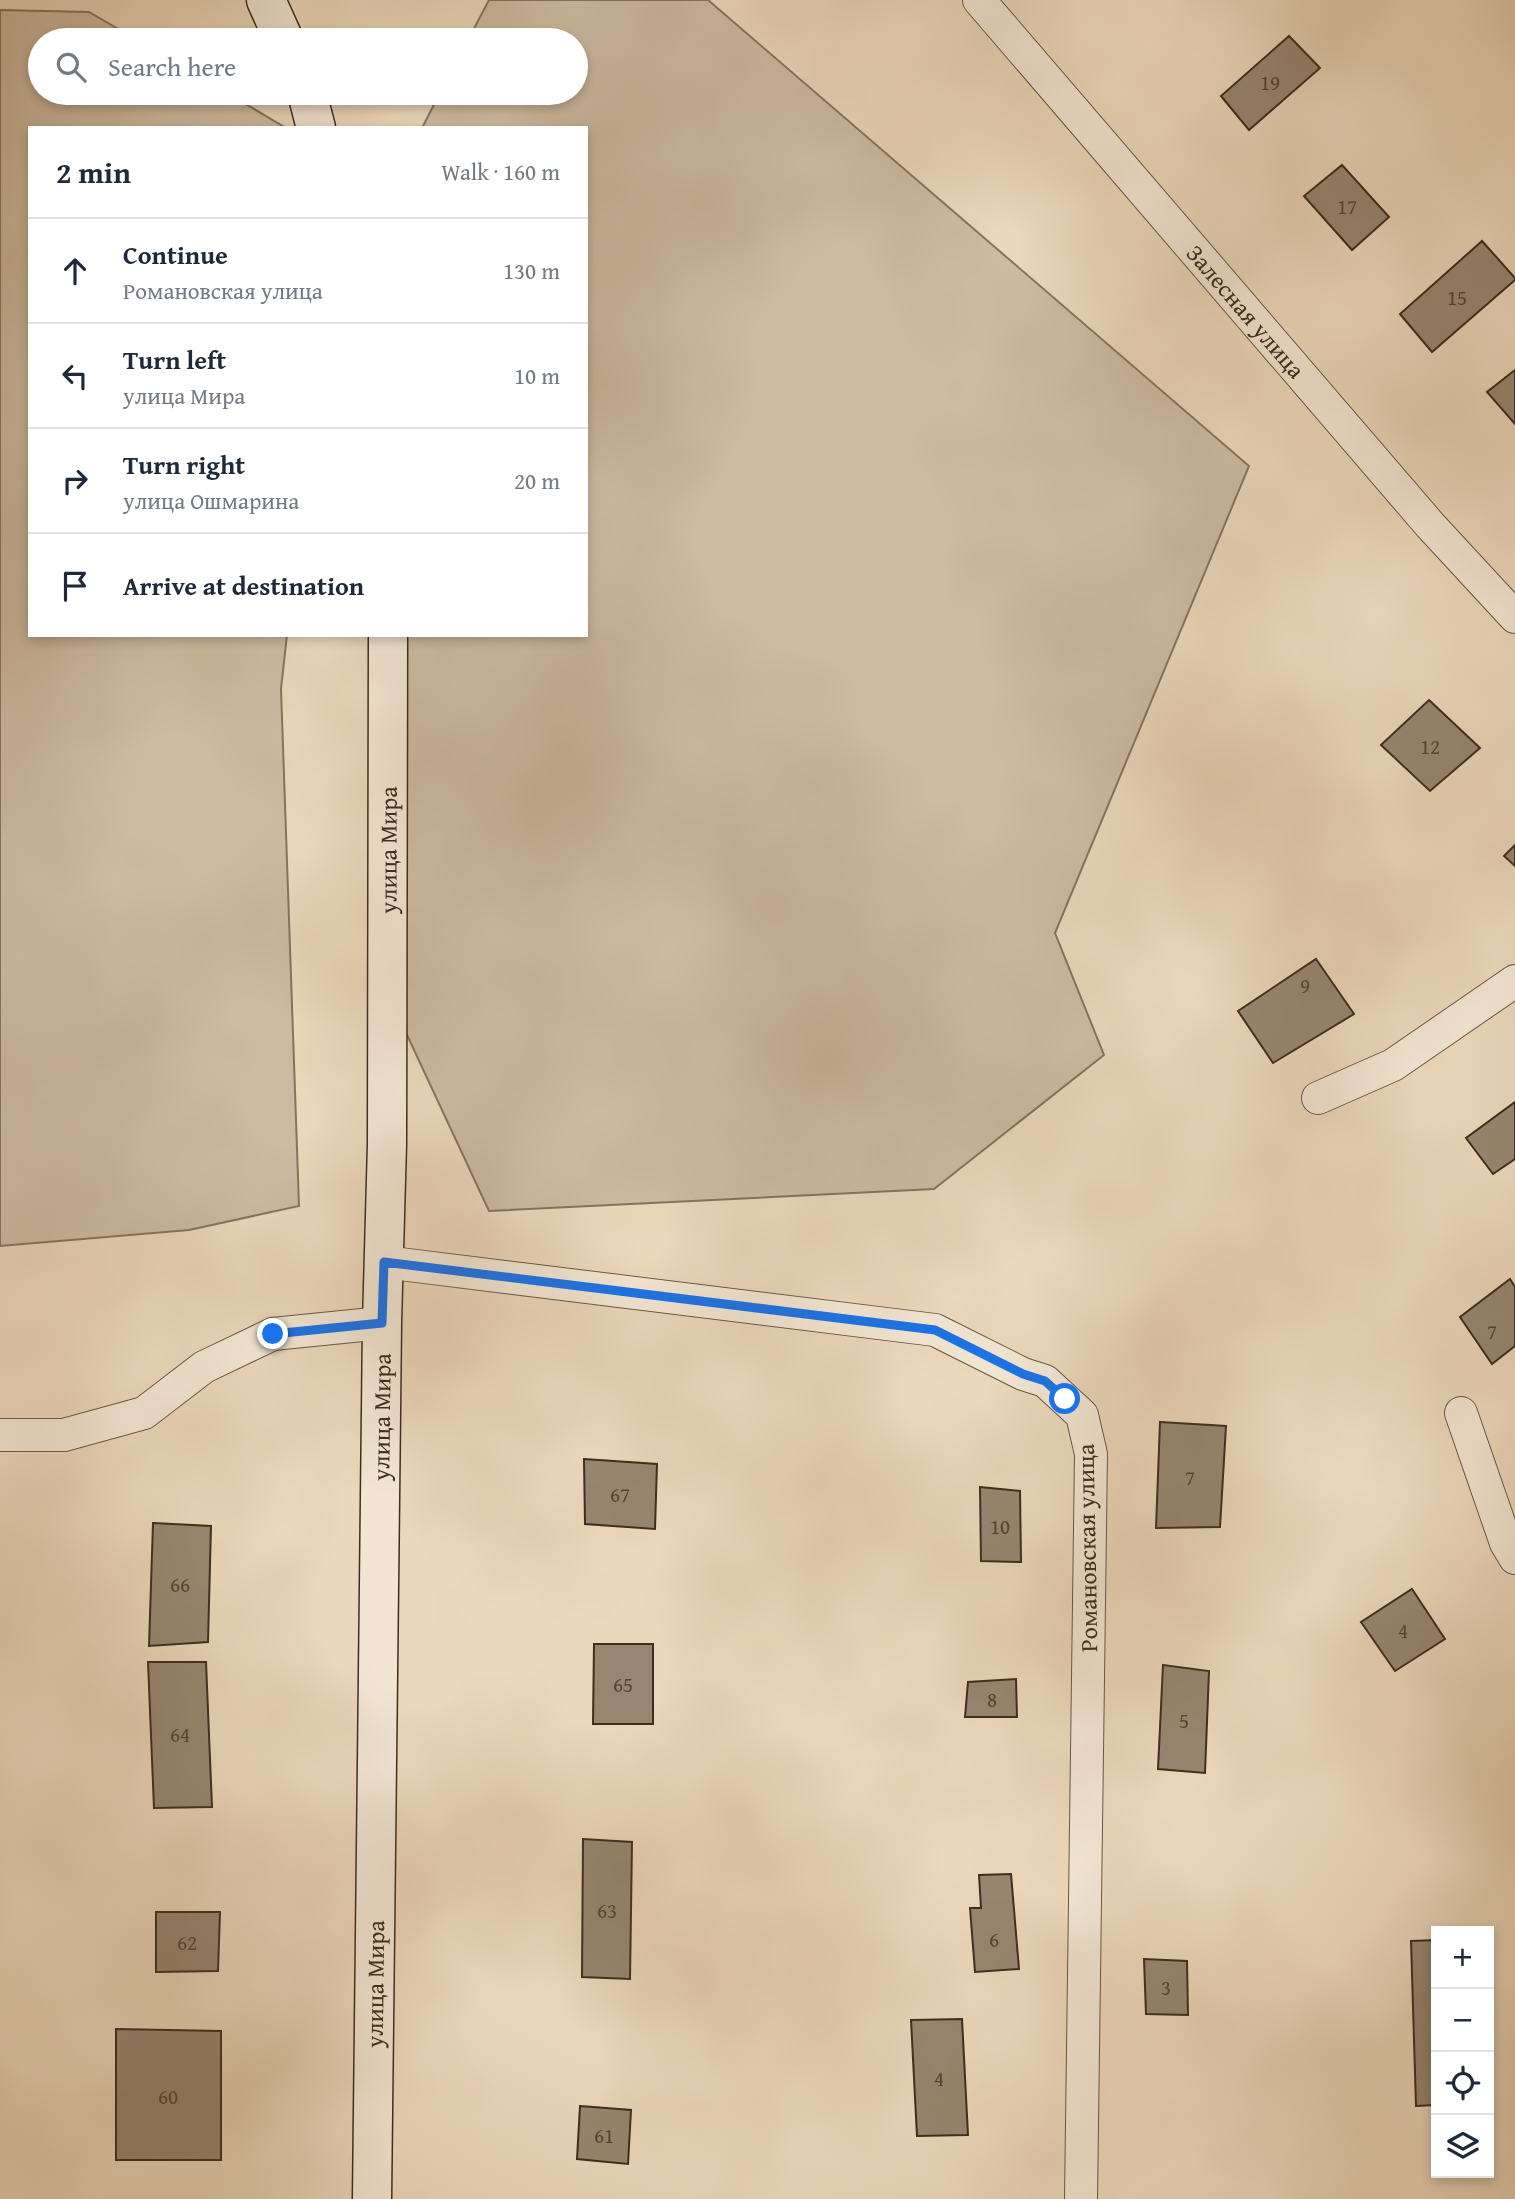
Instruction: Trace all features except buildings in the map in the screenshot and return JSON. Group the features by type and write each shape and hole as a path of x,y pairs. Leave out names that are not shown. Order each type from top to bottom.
{"street":[{"path":"266,0 279,28"},
{"name":"Залесная улица","path":"979,0 1430,525 1515,617"},
{"path":"310,105 315,126"},
{"name":"улица Мира","path":"372,2199 382,1323 387,1130 388,637"},
{"path":"1318,1098 1393,1065 1515,981"},
{"name":"Романовская улица","path":"384,1262 935,1330 1023,1374 1045,1381 1082,1415 1091,1454 1091,1467 1081,2199"},
{"path":"0,1435 64,1435 144,1413 204,1367 273,1334 382,1323"},
{"path":"1461,1413 1506,1544 1515,1558"}],"shaded area":[{"path":"489,0 708,0 1249,466 1055,933 1104,1055 934,1189 489,1211 394,1007 400,637 588,637 588,126 423,126 434,105 588,105 588,28 474,28"},
{"path":"0,10 89,12 116,28 28,28 28,105 247,105 283,126 28,126 28,637 287,637 281,689 299,1206 189,1230 0,1246"}],"route":[{"path":"273,1334 382,1323 384,1262 935,1330 1023,1374 1045,1381 1065,1399"}]}
